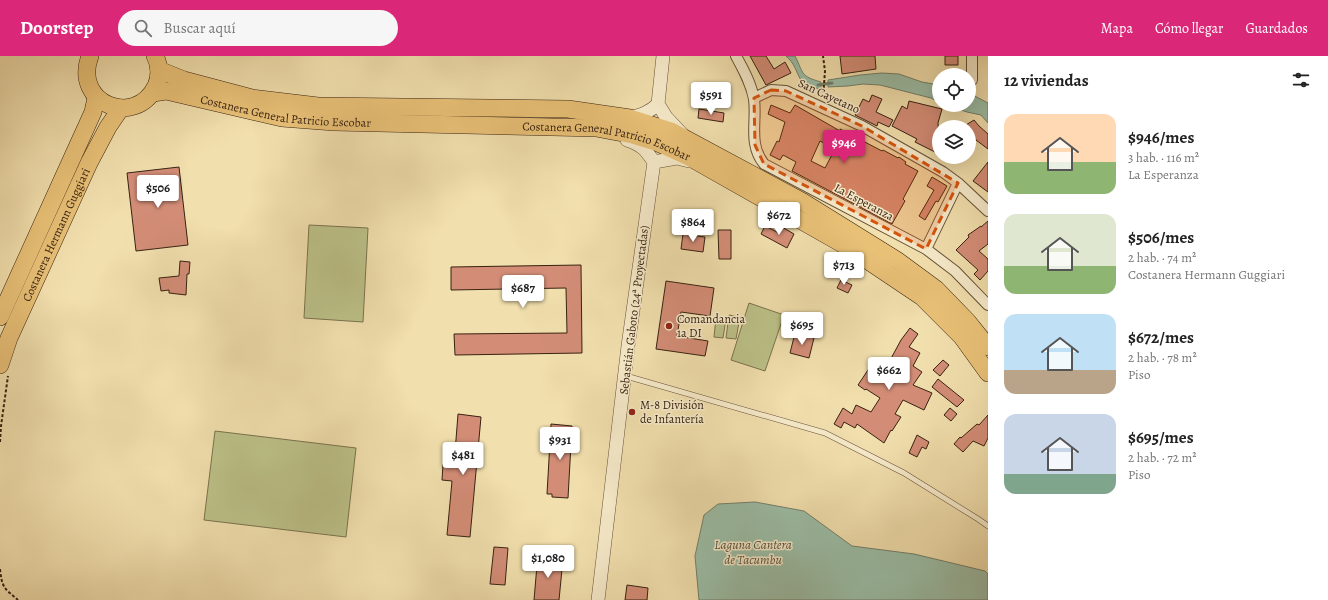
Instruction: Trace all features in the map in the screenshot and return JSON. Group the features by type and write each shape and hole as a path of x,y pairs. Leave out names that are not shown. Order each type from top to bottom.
{"highway":[{"path":"90,56 87,64 86,75 89,87 96,98 112,106 121,108 133,106 144,101 152,92 158,82 157,63"},
{"name":"Costanera General Patricio Escobar","path":"157,63 184,80 252,98 318,106 568,109 630,118 671,131 803,202 898,261 936,290 968,322 988,347"},
{"name":"Costanera General Patricio Escobar","path":"152,92 166,91 282,118 334,122 596,128 633,135 656,142 704,165 846,246 922,297 962,337 988,373"},
{"name":"Costanera Hermann Guggiari","path":"0,317 93,112 96,98"},
{"name":"Costanera Hermann Guggiari","path":"4,368 9,338 89,163 108,127 121,108"}],"street":[{"path":"663,56 658,104 666,117 692,142"},
{"name":"La Esperanza","path":"736,56 754,98 755,145 758,157 764,164 926,249 955,271 988,305"},
{"path":"972,56 972,68"},
{"name":"San Cayetano","path":"754,98 771,90 786,91 862,126 943,172 958,183 988,211"},
{"path":"630,118 645,114 658,104"},
{"path":"596,128 608,134 640,144 654,162 678,158 704,165"},
{"name":"Sebastián Gaboto (24ª Proyectadas)","path":"598,600 626,376 629,339 654,162"},
{"path":"926,249 958,183"}],"lane":[{"path":"626,376 825,433 904,473 988,526"}],"path":[{"path":"823,56 825,71 823,97"},
{"path":"0,442 4,368"},
{"path":"0,569 2,583 5,589 18,600"}],"highlighted area":[{"path":"771,90 786,91 862,126 958,183 926,249 764,164 755,145 754,98"}],"shaded area":[{"path":"309,225 368,228 363,322 304,318"},
{"path":"749,303 784,315 765,371 731,360"},
{"path":"729,315 740,317 736,339 726,338"},
{"path":"716,318 726,319 723,338 714,337"},
{"path":"215,431 356,448 346,537 204,520"}],"water":[{"path":"786,56 795,56 806,76 821,82 821,89 812,87 802,81 795,67"},
{"path":"882,73 899,74 932,84 932,98 880,85 863,84 828,87 828,80"},
{"path":"976,97 988,103 988,123 981,115 967,112 976,112"},
{"name":"Laguna Cantera de Tacumbu","path":"755,502 804,511 852,546 914,554 985,571 988,574 988,600 699,600 695,556 704,515 718,504"}],"building":[{"path":"750,56 766,56 774,69 785,62 791,73 766,85"},
{"path":"840,56 875,56 876,69 842,74"},
{"path":"945,56 958,56 958,65 945,65"},
{"path":"872,95 882,99 876,112 893,120 889,127 878,122 877,126 855,115 863,99 869,102"},
{"path":"909,101 932,107 932,112 941,112 939,120 932,120 932,150 915,142 917,139 892,126 902,106 907,109"},
{"path":"771,105 790,113 795,105 840,131 840,129 882,151 883,150 898,158 899,157 906,162 905,164 918,171 903,199 905,201 892,224 792,171 796,162 783,155 780,160 770,155 777,141 779,142 785,122 768,114","holes":["820,141 835,149 825,168 811,161"]},
{"path":"699,109 724,113 723,122 698,118"},
{"path":"976,122 988,134 988,149 976,140"},
{"path":"988,162 988,192 973,181"},
{"path":"179,167 188,245 136,251 127,173"},
{"path":"932,177 947,186 925,220 919,216 934,190 927,186"},
{"path":"988,221 988,244 979,251 988,259 988,271 980,280 974,274 978,270 956,250 969,237 968,235"},
{"path":"765,226 779,233 782,227 794,234 787,248 761,234"},
{"path":"718,230 731,230 731,259 719,259"},
{"path":"683,234 705,237 703,252 681,249"},
{"path":"180,261 190,262 189,274 187,274 186,295 169,293 169,290 161,291 159,278 179,276"},
{"path":"581,265 582,353 455,355 454,334 567,333 566,288 451,290 451,267"},
{"path":"841,280 852,285 848,293 837,288"},
{"name":"Comandancia 1a DI","path":"666,281 714,288 710,316 681,312 677,336 708,341 705,356 656,349"},
{"path":"910,328 918,334 909,347 920,353 913,366 922,372 913,385 932,393 924,410 903,400 895,414 901,417 892,431 891,430 884,443 857,424 855,428 844,422 841,428 834,424 843,408 852,414 856,405 871,412 880,398 858,385 874,361 884,368 888,364 901,340"},
{"path":"795,333 814,338 809,358 790,353"},
{"path":"943,360 949,365 940,376 933,370"},
{"path":"938,379 964,400 957,407 932,387"},
{"path":"950,408 957,414 951,421 944,415"},
{"path":"458,414 481,417 470,537 447,535 452,481 442,480 443,464 454,465"},
{"path":"988,415 988,438 984,446 973,441 963,452 954,444 960,437 961,438 977,424 979,425"},
{"path":"551,424 572,426 568,498 552,497 552,494 547,494"},
{"path":"917,435 929,442 926,449 922,447 917,457 909,453"},
{"path":"494,547 508,548 505,585 490,584"},
{"path":"539,556 563,559 559,600 534,600"},
{"path":"627,585 648,588 647,600 625,600"}],"waterway":[{"path":"818,85 832,83"}],"place":[{"name":"Comandancia 1a DI","path":"669,326"},
{"name":"M-8 División de Infantería","path":"632,412"}]}
